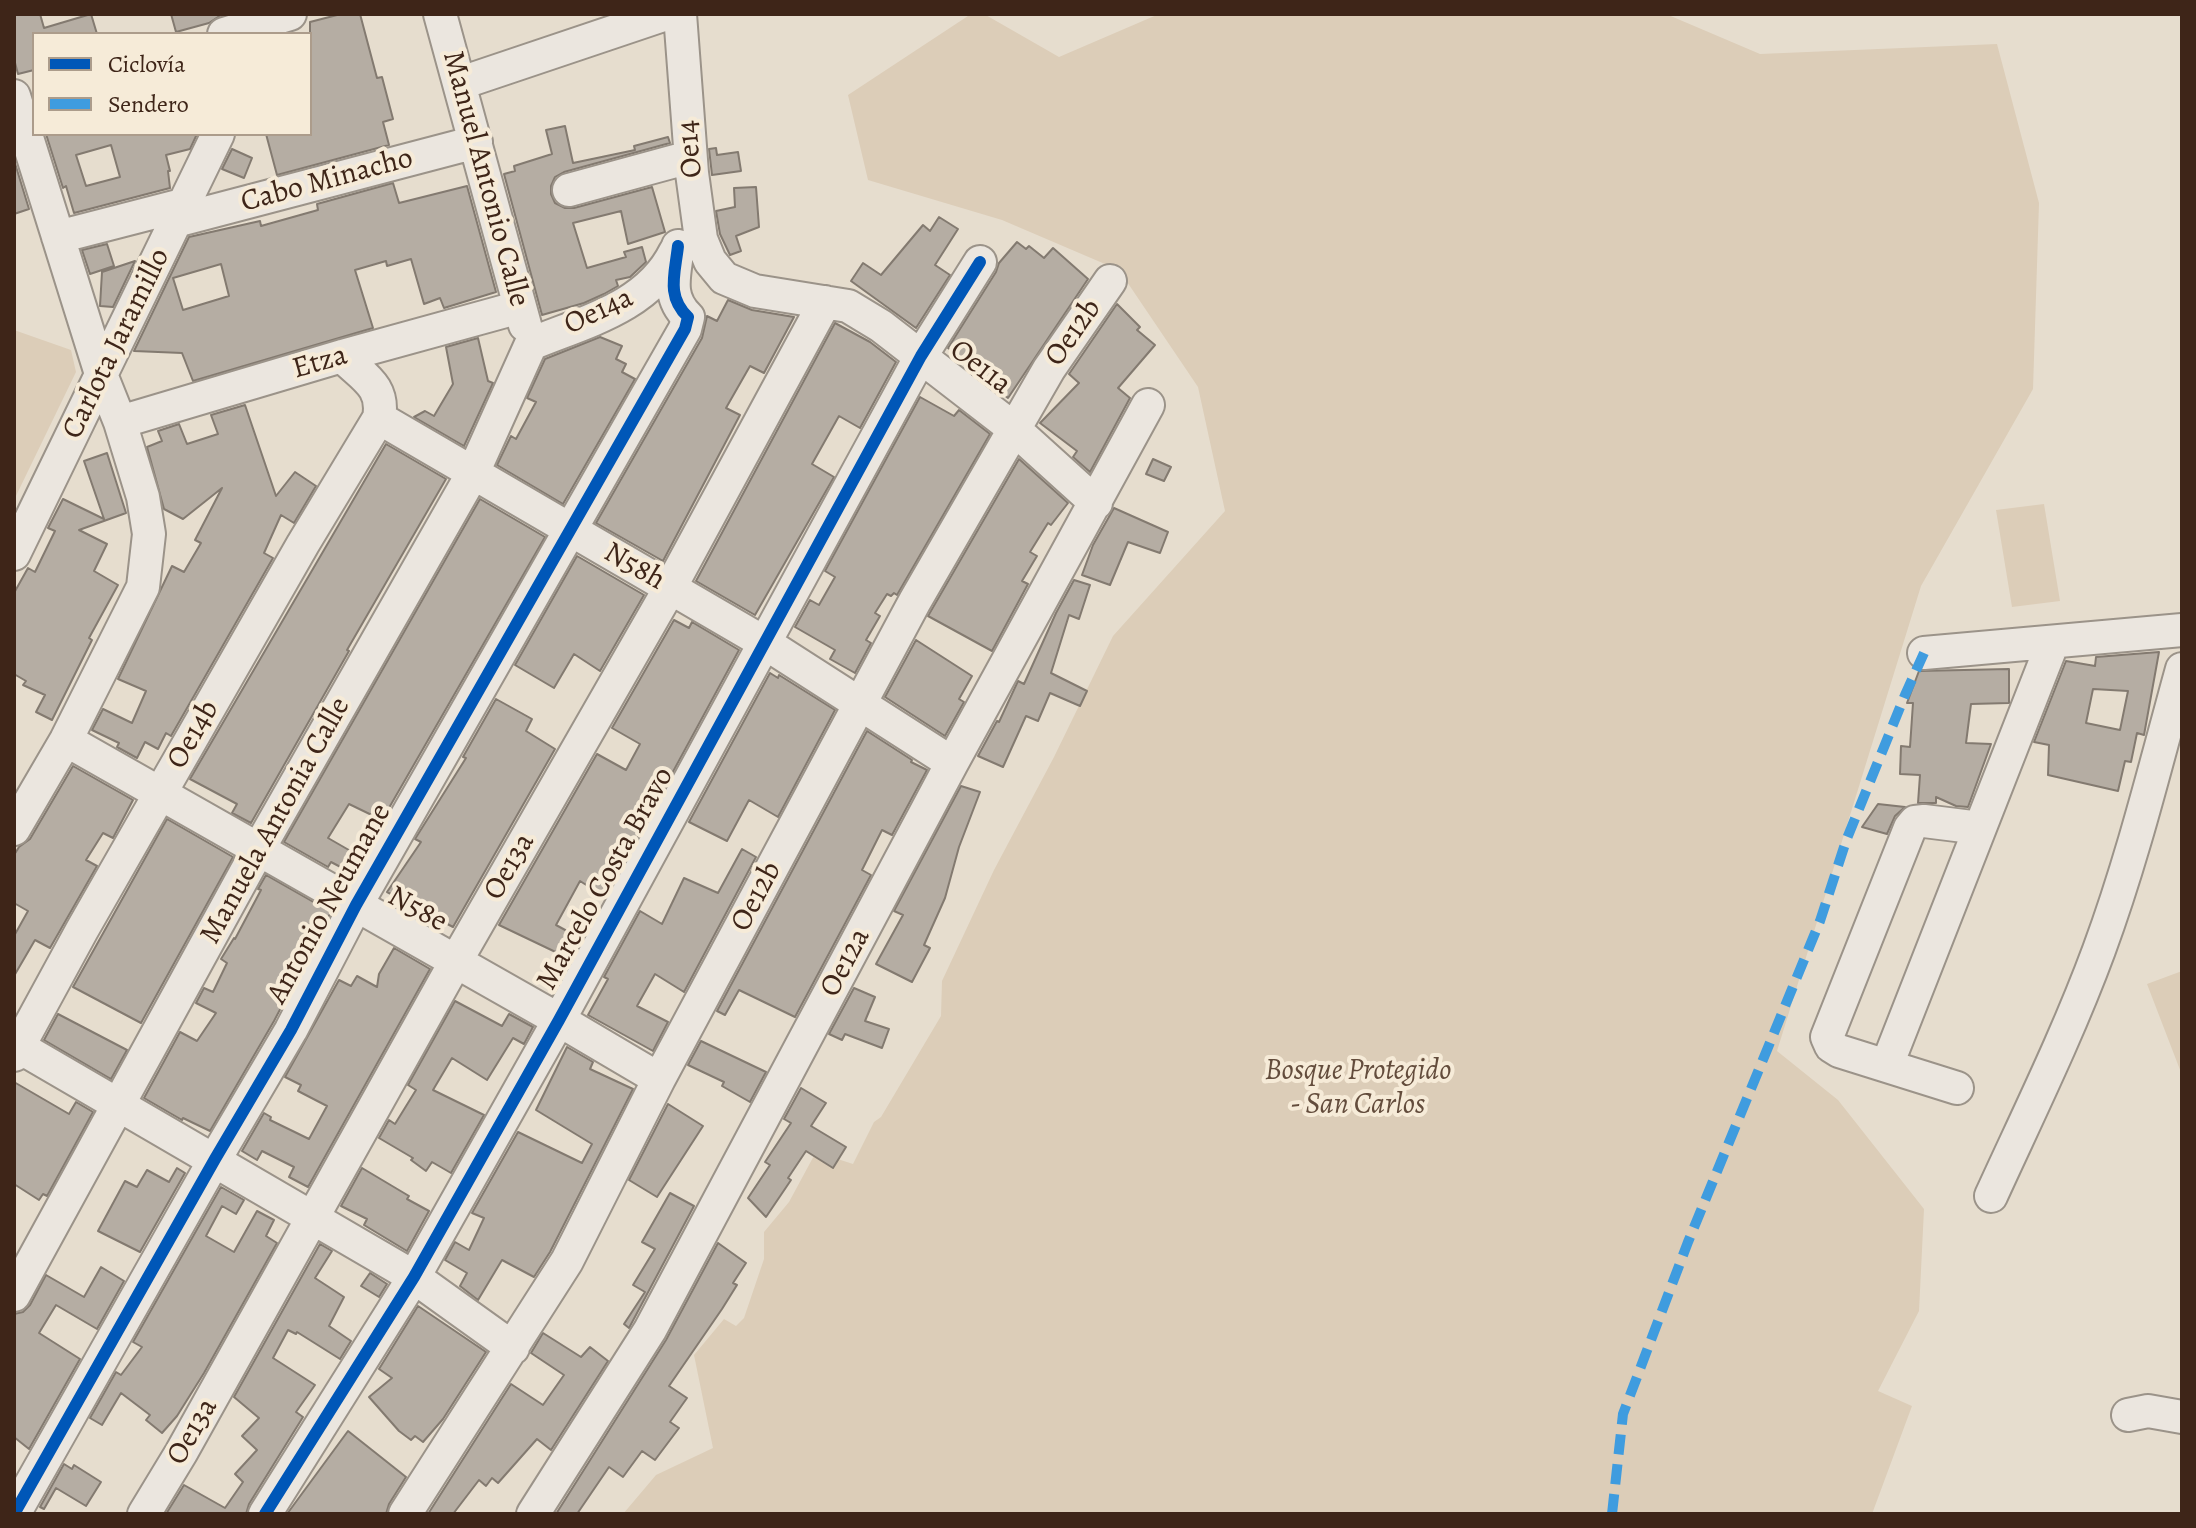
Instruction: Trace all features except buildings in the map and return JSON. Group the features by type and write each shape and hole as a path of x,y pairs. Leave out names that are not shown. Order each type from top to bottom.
{"street":[{"name":"Manuel Antonio Calle","path":"440,14 531,344"},
{"path":"461,83 666,14"},
{"name":"Oe14","path":"680,14 692,170 701,239 710,261 724,278"},
{"path":"232,32 278,20"},
{"path":"14,97 102,377 120,422 143,497 149,534 143,587 66,740 14,829"},
{"name":"Carlota Jaramillo","path":"14,554 217,136"},
{"name":"Cabo Minacho","path":"58,237 182,212 476,142"},
{"path":"569,190 692,170"},
{"name":"Oe14a","path":"531,344 630,302 654,284 668,267 678,246 692,170"},
{"name":"Antonio Neumane","path":"14,1514 291,1030 356,905 685,329 688,317 674,298 678,246"},
{"name":"Marcelo Costa Bravo","path":"265,1514 414,1277 559,1020 921,356 980,262"},
{"name":"Oe11a","path":"724,278 755,291 848,306 881,326 1013,428 1096,503"},
{"name":"Oe12b","path":"405,1514 567,1261 659,1079 915,601 1013,428 1049,369 1110,281"},
{"name":"Oe13a","path":"144,1514 670,588 825,302"},
{"name":"Etza","path":"120,422 520,307"},
{"name":"Manuela Antonia Calle","path":"14,1295 258,850 473,473 531,344"},
{"path":"342,356 379,392 382,403 379,418"},
{"name":"Oe12a","path":"533,1514 650,1330 952,763 1148,405"},
{"name":"N58h","path":"379,418 765,643 952,763"},
{"name":"Oe14b","path":"16,1049 303,544 379,418"},
{"path":"1924,653 2182,630"},
{"path":"1887,1065 2053,642"},
{"path":"1991,1196 2063,1038 2098,952 2128,866 2182,669"},
{"name":"N58e","path":"66,740 659,1079"},
{"path":"1957,1088 1831,1046 1827,1037 1910,828 1915,822 1924,821 1980,828"},
{"path":"16,1049 215,1159 414,1277 513,1348"},
{"path":"2128,1415 2148,1411 2182,1417"}],"green space":[{"name":"Bosque Protegido - San Carlos","path":"971,14 984,14 1059,57 1159,14 1666,14 1760,54 1997,44 2039,203 2033,389 1921,586 1777,1051 1838,1100 1924,1209 1919,1311 1878,1391 1912,1406 1872,1514 623,1514 656,1475 713,1448 694,1355 724,1319 736,1326 744,1318 764,1259 764,1232 789,1202 816,1152 853,1164 874,1122 881,1117 941,1016 942,981 994,870 1113,636 1225,511 1198,387 1119,270 1002,220 868,180 848,95"},
{"path":"14,330 71,350 76,372 14,500"},
{"path":"2044,504 2060,601 2012,607 1996,510"},
{"path":"2182,971 2182,1075 2147,984"}],"marked path":[{"path":"1612,1514 1623,1414 1688,1242 1820,921 1846,841 1924,653"}],"cycle path":[{"path":"14,1514 291,1030 356,905 685,329 688,317 674,293 678,246"},
{"path":"265,1514 414,1277 559,1020 921,356 980,262"}]}
